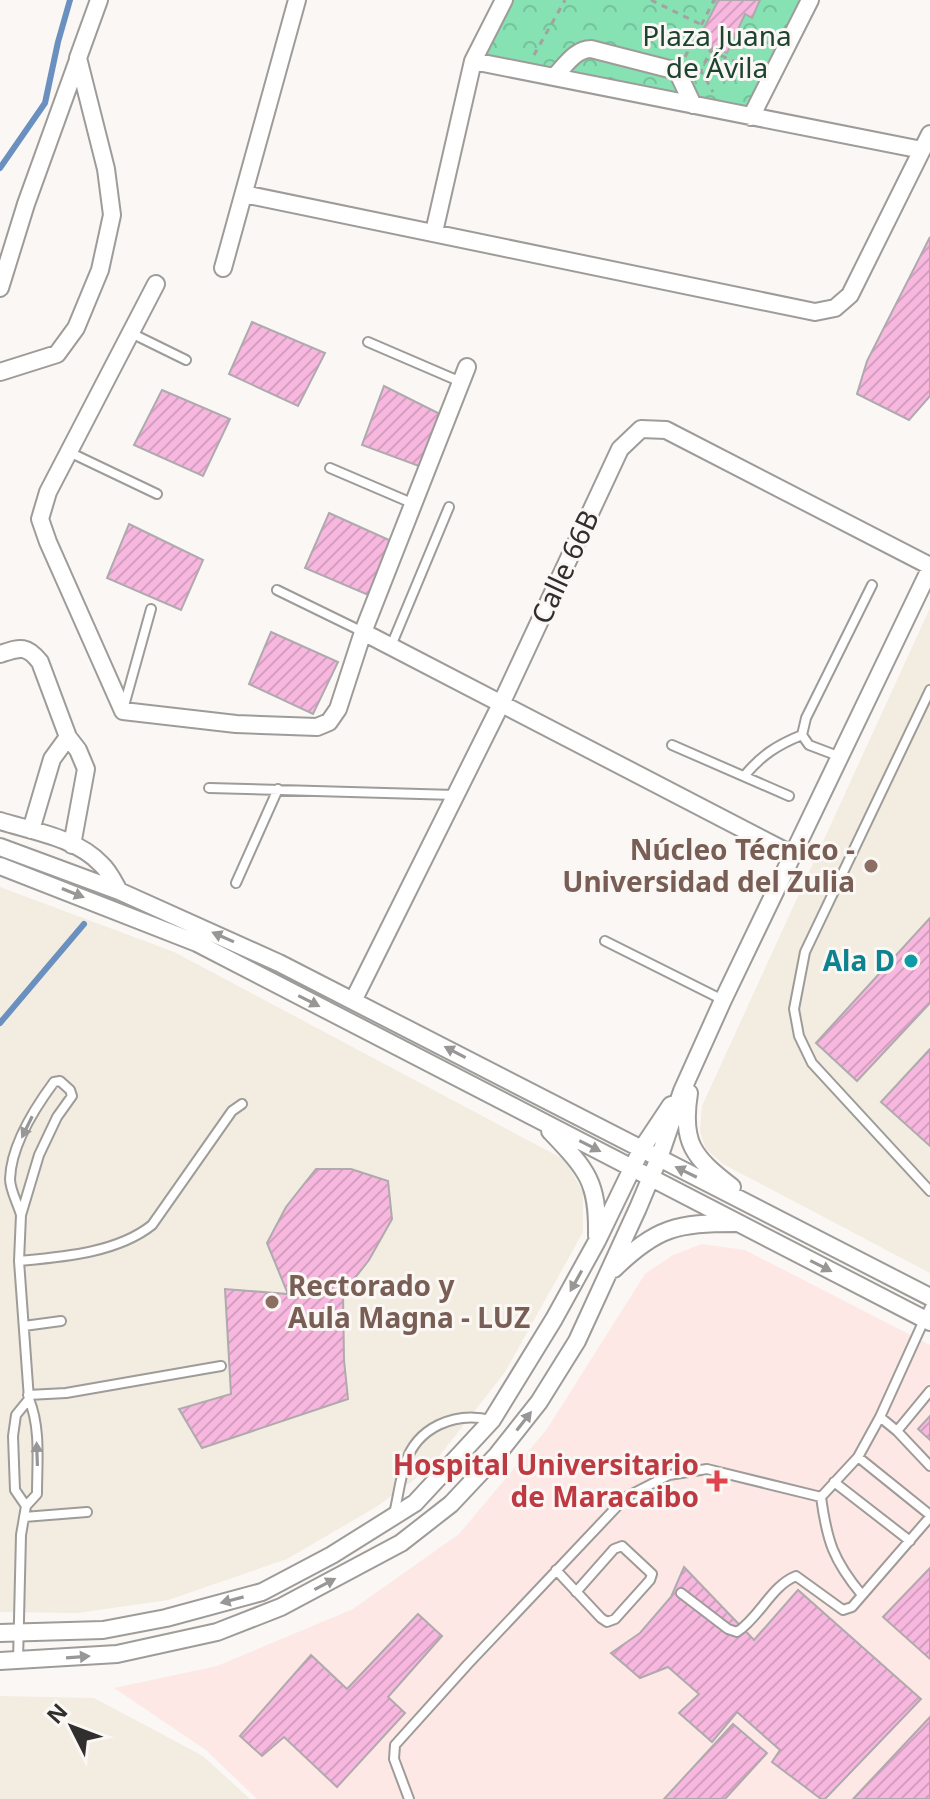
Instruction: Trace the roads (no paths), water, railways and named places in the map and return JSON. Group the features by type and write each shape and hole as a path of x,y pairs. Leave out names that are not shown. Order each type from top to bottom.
{"street":[{"path":"0,288 26,204 99,0"},
{"path":"223,268 297,0"},
{"path":"434,232 473,61 504,0"},
{"path":"751,117 810,0"},
{"path":"554,77 583,49 591,49 677,71 693,105"},
{"path":"0,372 57,354 76,328 100,270 112,215 106,169 78,58"},
{"path":"473,61 922,150"},
{"path":"244,194 815,312 835,308 850,295 930,134"},
{"path":"156,284 48,492 40,519 123,711 236,724 317,727 329,722 338,709 363,632 464,374"},
{"name":"Calle 66B","path":"354,999 501,704 620,449 641,429 666,430 930,568"},
{"path":"0,1661 117,1654 217,1632 281,1607 401,1543 451,1504 506,1445 539,1402 577,1341 659,1158 682,1091 723,1000 930,568"},
{"path":"363,632 793,855"},
{"path":"0,654 20,648 32,651 40,662 68,737 86,769 72,845"},
{"path":"31,830 52,759 68,737"},
{"path":"0,821 72,845 102,864 119,891"},
{"path":"0,847 119,891 354,999 930,1297"},
{"path":"0,866 197,943 739,1223 928,1316"},
{"path":"689,1075 686,1133 695,1152 715,1174 758,1208"},
{"path":"0,1633 103,1630 166,1618 262,1592 332,1555 415,1503 492,1420 554,1319 597,1241 641,1150 682,1091"},
{"path":"541,1121 574,1156 592,1181 598,1217 597,1241"},
{"path":"607,1276 636,1248 671,1228 698,1223 739,1223"}],"lane":[{"path":"131,333 186,360"},
{"path":"368,342 464,374"},
{"path":"69,452 157,494"},
{"path":"330,468 415,505"},
{"path":"391,646 449,507"},
{"path":"838,756 809,745 802,735 806,718 872,585"},
{"path":"277,590 363,632"},
{"path":"123,711 151,609"},
{"path":"930,690 805,952 794,1009 799,1036 812,1063 930,1191"},
{"path":"745,775 761,756 777,745 802,735"},
{"path":"672,745 789,796"},
{"path":"209,788 455,795"},
{"path":"236,883 278,789"},
{"path":"605,941 723,1000"},
{"path":"18,1661 21,1535 26,1506 37,1494 35,1415 28,1397 19,1261 21,1215 39,1155 57,1117 72,1096 60,1081 49,1088 14,1154 10,1182 21,1215"},
{"path":"19,1261 52,1258 122,1243 140,1234 152,1225 232,1111 242,1104"},
{"path":"862,1595 840,1568 826,1532 821,1497 858,1457 928,1316"},
{"path":"24,1326 61,1321"},
{"path":"28,1397 221,1366"},
{"path":"897,1431 930,1391"},
{"path":"26,1506 15,1490 13,1436 16,1415 28,1397"},
{"path":"393,1517 405,1463 415,1444 439,1423 455,1417 492,1420"},
{"path":"880,1417 930,1466"},
{"path":"681,1593 728,1629 737,1632 750,1623 786,1580 796,1576 843,1610 852,1607 930,1516 858,1457"},
{"path":"409,1799 394,1759 395,1745 626,1497 669,1475 707,1469 821,1497"},
{"path":"834,1482 910,1541"},
{"path":"24,1517 87,1512"},
{"path":"556,1570 576,1592 607,1622 615,1619 652,1574 622,1546 614,1549 576,1592"}],"waterway":[{"path":"0,168 45,103 70,0"},
{"path":"0,1023 84,924"}],"place":[{"name":"Núcleo Técnico - Universidad del Zulia","path":"871,866"},
{"name":"Ala D","path":"911,961"},
{"name":"Rectorado y Aula Magna - LUZ","path":"272,1302"},
{"name":"Hospital Universitario de Maracaibo","path":"717,1481"}],"park label":[{"name":"Plaza Juana de Ávila","path":"717,52"}]}
